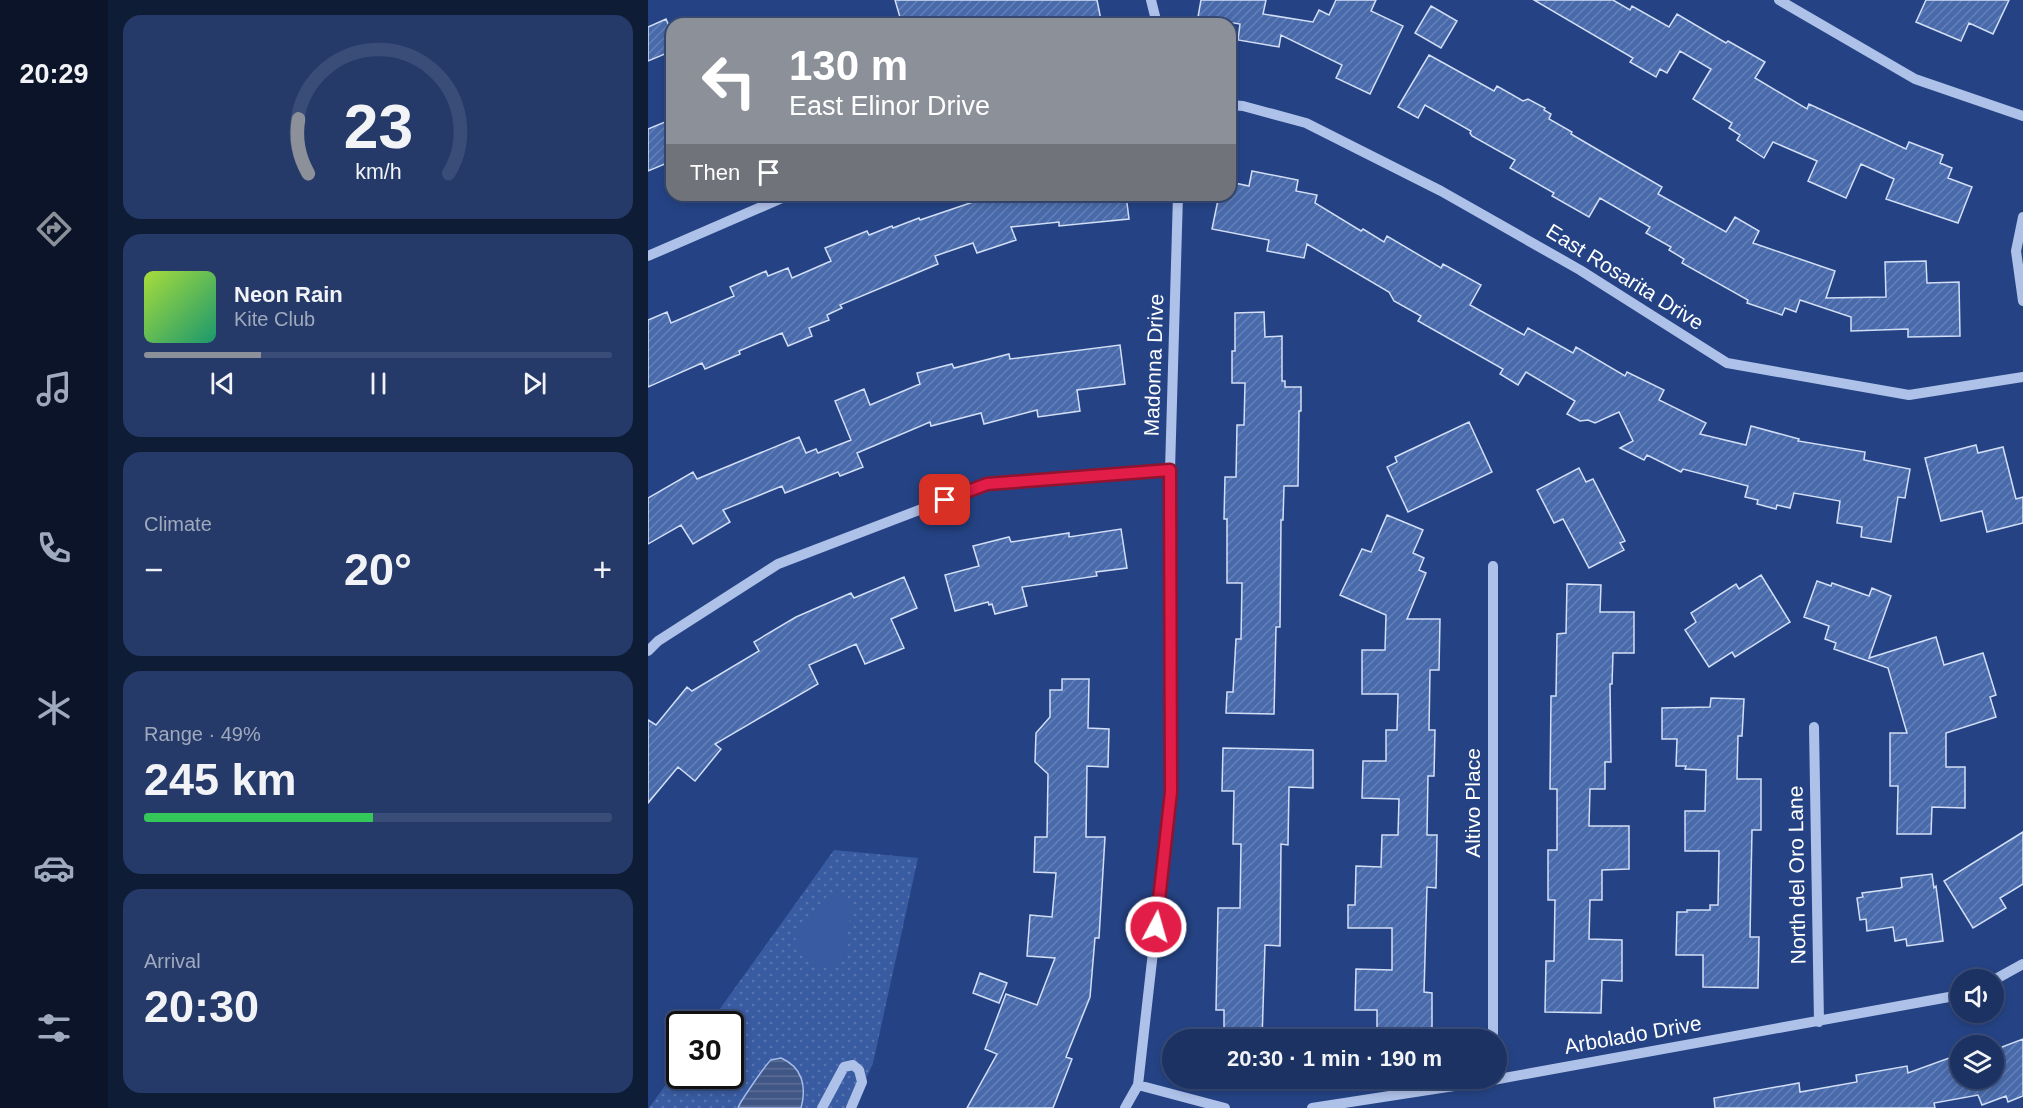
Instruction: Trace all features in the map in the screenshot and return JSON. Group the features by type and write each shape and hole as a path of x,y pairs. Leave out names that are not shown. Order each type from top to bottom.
{"street":[{"path":"1151,0 1156,18"},
{"path":"1779,0 1915,79 2023,116"},
{"name":"East Rosarita Drive","path":"1236,105 1306,123 1441,191 1580,270 1727,363 1910,395 2023,377"},
{"path":"648,256 775,201"},
{"name":"Madonna Drive","path":"1125,1108 1138,1084 1171,792 1170,470 1178,201"},
{"path":"2023,217 2016,251 2023,301"},
{"path":"648,651 658,641 778,564 987,484 1170,470"},
{"name":"Altivo Place","path":"1492,566 1492,1029"},
{"name":"North del Oro Lane","path":"1814,727 1819,1022"},
{"path":"2004,974 2023,964"},
{"name":"Arbolado Drive","path":"1507,1076 1950,997"},
{"path":"822,1108 844,1067 853,1065 859,1070 862,1082 851,1108"},
{"path":"1138,1084 1225,1108"},
{"name":"Arbolado Drive","path":"1312,1108 1430,1089"}],"shaded area":[{"path":"834,850 918,858 873,1063 853,1108 649,1108 666,1084 666,1089 744,1089 744,1011 718,1011"},
{"path":"834,895 842,896 850,903 847,949 839,962 825,967 809,958 795,938 799,927 813,915 823,901"},
{"path":"781,1058 794,1067 801,1078 803,1100 801,1108 738,1108 768,1063"}],"building":[{"path":"895,0 1097,0 1101,18 900,18"},
{"path":"1201,0 1266,0 1263,14 1313,22 1319,10 1329,15 1336,0 1376,0 1371,11 1403,26 1370,94 1336,78 1342,65 1281,35 1279,47 1238,40 1240,24 1236,23 1236,18 1198,17"},
{"path":"1534,0 1613,0 1630,10 1632,6 1669,27 1677,14 1726,43 1728,41 1765,62 1755,78 1807,109 1809,104 1906,149 1909,142 1943,155 1940,163 1952,168 1948,178 1972,187 1958,223 1886,199 1894,179 1861,164 1846,198 1808,181 1817,161 1773,142 1764,158 1737,140 1740,135 1729,128 1732,123 1693,99 1711,69 1680,51 1667,73 1660,69 1656,77 1630,62 1633,58"},
{"path":"1926,0 2009,0 1993,34 1969,23 1961,41 1916,22"},
{"path":"1431,6 1457,21 1441,48 1415,33"},
{"path":"666,19 666,54 648,61 648,27"},
{"path":"1429,55 1494,91 1497,86 1523,101 1528,99 1545,108 1544,110 1551,114 1549,119 1572,132 1571,134 1662,187 1658,194 1726,232 1735,217 1759,231 1753,243 1835,271 1826,298 1886,297 1885,262 1926,261 1927,283 1959,282 1960,336 1908,337 1908,329 1851,331 1851,317 1800,300 1796,312 1785,308 1782,315 1747,303 1748,300 1682,263 1684,259 1669,250 1671,247 1646,233 1650,227 1600,198 1589,217 1552,196 1554,193 1510,168 1515,160 1472,136 1471,131 1425,105 1418,118 1398,107"},
{"path":"666,122 666,164 648,171 648,129"},
{"path":"1252,171 1298,180 1296,191 1317,195 1315,203 1361,231 1363,229 1384,242 1387,236 1441,268 1443,264 1481,285 1470,305 1524,335 1528,328 1573,353 1576,347 1625,376 1627,372 1664,390 1659,400 1706,423 1700,434 1746,445 1751,426 1799,439 1798,441 1865,452 1864,460 1910,469 1905,498 1898,497 1891,542 1861,537 1862,527 1837,523 1840,501 1794,493 1790,508 1777,505 1776,509 1757,504 1758,500 1745,497 1748,486 1683,469 1681,472 1647,455 1644,460 1620,448 1633,441 1619,412 1595,423 1588,420 1580,421 1567,414 1575,401 1526,372 1518,385 1500,374 1503,369 1418,321 1421,316 1394,301 1389,292 1307,244 1304,258 1267,251 1269,240 1212,229 1218,201 1236,201 1236,183 1249,186"},
{"path":"976,201 1127,201 1129,219 1059,226 1059,222 1011,227 1016,240 977,253 973,243 935,256 938,264 840,305 842,308 827,315 829,320 809,328 812,336 788,346 782,333 739,351 740,354 705,369 702,363 648,387 648,320 667,312 671,323 734,296 730,287 766,271 768,276 788,268 792,278 831,261 825,248 867,231 869,235 919,218 920,220"},
{"path":"1264,312 1265,337 1282,336 1282,381 1285,381 1285,387 1301,387 1298,486 1284,486 1283,520 1281,520 1280,627 1276,627 1274,714 1226,713 1227,692 1233,692 1236,639 1241,639 1242,583 1227,583 1227,519 1224,519 1225,477 1236,477 1237,425 1244,425 1245,383 1232,383 1235,313"},
{"path":"1120,345 1125,384 1077,390 1080,411 1038,417 1037,410 984,424 981,413 931,426 930,422 857,453 863,467 840,476 838,472 785,493 782,486 723,510 730,522 693,544 681,525 648,544 648,498 693,472 697,479 799,437 806,453 816,449 818,453 851,440 835,401 864,389 870,405 920,384 917,373 952,364 954,368 1009,354 1010,359"},
{"path":"1469,422 1492,472 1408,512 1387,467 1397,462 1395,457"},
{"path":"1976,445 1978,453 2003,447 2016,499 2023,497 2023,523 1987,532 1982,511 1941,521 1925,458"},
{"path":"1579,468 1586,482 1593,479 1625,541 1620,543 1624,550 1589,568 1563,519 1554,523 1537,490"},
{"path":"1387,515 1423,530 1413,553 1424,558 1419,570 1426,573 1407,619 1440,619 1439,670 1430,670 1429,730 1435,730 1434,776 1428,776 1427,835 1437,835 1436,888 1427,887 1424,992 1432,993 1432,1029 1377,1029 1377,1010 1355,1010 1356,969 1392,970 1392,928 1348,928 1348,905 1355,905 1356,866 1381,867 1382,835 1398,835 1399,799 1362,798 1363,761 1386,761 1386,730 1397,730 1398,694 1362,694 1362,650 1385,650 1386,615 1340,595 1362,549 1371,552"},
{"path":"1121,529 1127,568 1096,572 1097,576 1022,587 1027,606 995,614 992,604 989,605 988,602 955,611 945,575 979,566 973,546 1009,537 1011,542 1069,533 1069,537"},
{"path":"1761,575 1790,622 1735,657 1732,652 1709,667 1685,630 1696,622 1691,613 1736,584 1739,589"},
{"path":"904,577 917,608 891,619 904,648 865,664 856,644 809,665 818,684 715,744 721,749 695,781 678,767 648,803 648,720 656,725 687,687 692,691 759,651 754,642 796,617 851,593 854,598"},
{"path":"1817,581 1831,586 1832,583 1869,596 1872,588 1891,596 1869,658 1936,637 1944,665 1983,653 1996,695 1990,697 1996,717 1946,733 1946,767 1965,767 1965,808 1932,807 1931,834 1897,834 1898,786 1890,786 1890,733 1907,733 1888,668 1834,649 1836,643 1825,639 1829,626 1804,617"},
{"path":"1567,584 1601,585 1600,612 1634,612 1634,653 1613,653 1612,684 1610,684 1611,762 1605,762 1605,789 1590,789 1589,826 1629,826 1629,869 1602,870 1602,900 1590,900 1589,939 1622,940 1622,981 1602,980 1601,1013 1545,1012 1546,961 1554,961 1555,900 1548,900 1548,850 1557,850 1557,789 1550,789 1551,696 1556,696 1557,634 1566,633"},
{"path":"1062,679 1089,679 1088,728 1109,729 1108,767 1087,766 1086,837 1105,837 1099,938 1095,938 1090,997 1066,1057 1072,1059 1053,1108 967,1108 997,1054 985,1049 1006,994 1037,1005 1055,958 1027,956 1030,915 1052,917 1056,873 1034,872 1035,837 1047,837 1048,774 1035,762 1036,733 1050,717 1050,690 1062,690"},
{"path":"1711,698 1744,699 1742,736 1738,736 1737,779 1761,779 1761,830 1752,830 1750,937 1759,937 1758,988 1703,987 1703,955 1676,955 1677,912 1710,910 1710,905 1718,905 1719,851 1685,851 1685,811 1705,811 1706,770 1676,766 1677,739 1662,739 1662,708 1710,707"},
{"path":"1223,748 1313,750 1313,788 1289,787 1288,845 1281,844 1280,946 1265,945 1262,1029 1224,1029 1224,1010 1216,1010 1218,908 1240,908 1241,844 1233,844 1234,791 1222,791"},
{"path":"2023,832 2023,884 2000,898 2006,908 1973,928 1944,881"},
{"path":"1932,874 1934,888 1936,886 1943,941 1907,946 1906,939 1895,941 1893,927 1867,931 1866,919 1860,920 1857,898 1863,897 1862,893 1900,888 1902,887 1901,878"},
{"path":"980,973 1007,983 999,1003 973,993"},
{"path":"2023,1039 2023,1096 2008,1102 2006,1096 1982,1105 1978,1095 1934,1103 1935,1108 1715,1108 1714,1098 1799,1083 1800,1092 1857,1082 1856,1075 1907,1066 1908,1073 1950,1058 1950,1089 2004,1089 2004,1046"}],"route":[{"path":"945,500 987,484 1170,470 1171,792 1156,927"}]}
